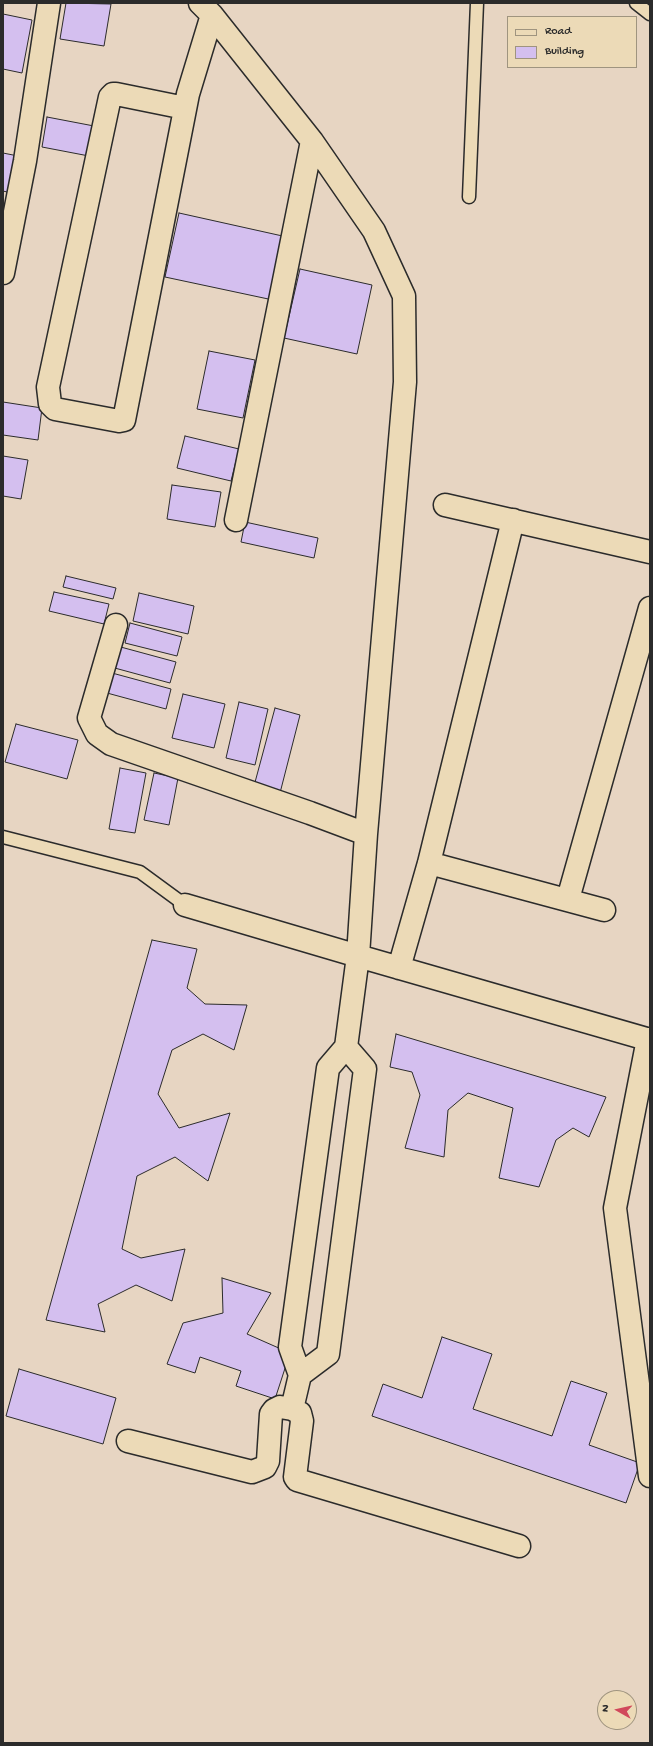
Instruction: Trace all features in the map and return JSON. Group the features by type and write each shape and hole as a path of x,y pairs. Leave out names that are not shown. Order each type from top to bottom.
{"street":[{"path":"3,273 25,161 49,3"},
{"path":"185,108 116,94 113,94 110,97 48,387 50,404 55,409 120,421 124,420 185,108 206,9"},
{"path":"206,9 312,141 374,231 404,296 405,382 366,834 358,956 346,1047 328,1068 290,1346 300,1375 292,1409"},
{"path":"236,520 312,141"},
{"path":"445,505 650,552"},
{"path":"399,968 429,863 513,520"},
{"path":"568,899 650,608"},
{"path":"116,625 89,718 97,734 111,744 310,812 366,834"},
{"path":"429,863 568,899 604,910"},
{"path":"185,905 649,1039 614,1208 650,1476"},
{"path":"300,1375 328,1354 365,1070 346,1047"},
{"path":"128,1440 252,1472 265,1468 268,1461 271,1414 274,1410 280,1407 292,1409 300,1413 302,1421 295,1477 296,1480 519,1546"}],"lane":[{"path":"469,197 477,3"},
{"path":"636,3 650,14"},
{"path":"3,837 140,872 185,905"}],"building":[{"path":"66,3 111,4 104,46 60,39"},
{"path":"3,14 32,20 22,73 3,69"},
{"path":"47,117 94,126 89,156 42,147"},
{"path":"3,153 18,156 11,193 3,191"},
{"path":"179,213 287,237 273,300 165,277"},
{"path":"300,269 372,285 357,354 284,338"},
{"path":"209,351 255,360 243,418 197,409"},
{"path":"3,402 42,408 38,440 3,435"},
{"path":"185,436 239,449 231,481 177,468"},
{"path":"3,456 28,460 21,499 3,496"},
{"path":"172,485 221,492 215,527 167,519"},
{"path":"245,522 318,538 314,558 241,542"},
{"path":"66,576 116,588 113,599 63,587"},
{"path":"54,592 109,604 104,624 49,611"},
{"path":"139,593 194,606 188,634 133,621"},
{"path":"130,623 182,637 177,656 125,643"},
{"path":"117,646 176,662 170,683 111,667"},
{"path":"112,673 171,689 166,709 107,693"},
{"path":"183,694 225,704 214,748 172,738"},
{"path":"239,702 268,709 255,765 226,758"},
{"path":"275,708 300,715 280,793 254,786"},
{"path":"16,724 78,740 67,779 5,762"},
{"path":"120,768 146,773 135,833 109,829"},
{"path":"154,773 178,778 169,825 144,820"},
{"path":"152,940 197,949 187,988 205,1004 247,1005 234,1050 203,1034 172,1050 158,1094 179,1128 230,1113 208,1181 175,1157 137,1176 122,1249 141,1258 185,1249 172,1301 136,1285 98,1304 105,1332 46,1320"},
{"path":"396,1034 606,1097 589,1137 573,1128 556,1140 539,1187 499,1178 513,1108 468,1093 448,1110 444,1157 405,1148 420,1095 412,1072 390,1067"},
{"path":"222,1278 271,1293 247,1334 290,1353 275,1399 236,1386 241,1371 200,1357 195,1373 167,1364 183,1323 223,1313"},
{"path":"442,1337 492,1354 473,1409 552,1436 571,1381 607,1393 589,1445 640,1463 626,1503 372,1416 383,1384 422,1398"},
{"path":"19,1369 116,1398 103,1444 6,1416"}]}
